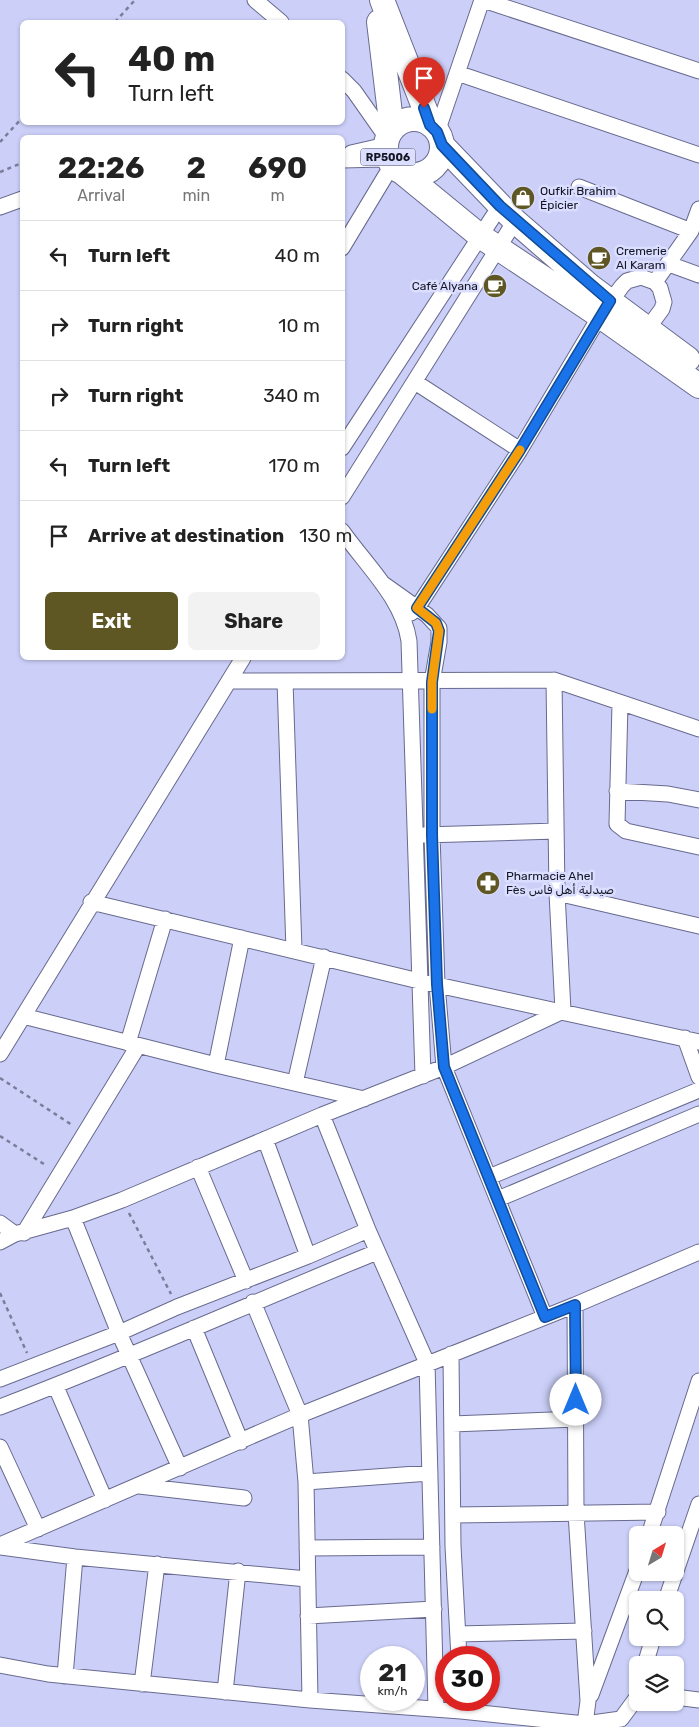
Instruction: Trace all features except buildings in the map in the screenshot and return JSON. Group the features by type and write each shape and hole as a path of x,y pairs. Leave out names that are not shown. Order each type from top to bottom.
{"main road":[{"path":"376,0 391,151"},
{"name":"RP5006","path":"382,0 437,134 508,213 605,309"},
{"path":"391,151 406,120 423,121 437,134"},
{"name":"RP5006","path":"391,151 412,175 430,170 437,163 437,134"},
{"name":"RP5006","path":"391,151 489,242 605,309 643,336 699,368"},
{"name":"RP5006","path":"643,336 699,386"}],"street":[{"path":"255,0 279,20"},
{"path":"437,134 483,0 699,71"},
{"path":"457,73 699,155"},
{"path":"345,82 354,90 391,151"},
{"path":"345,156 391,151"},
{"path":"345,160 383,159 391,151"},
{"path":"345,242 391,151"},
{"path":"579,187 691,231"},
{"path":"0,207 20,199"},
{"path":"655,282 691,231 699,209"},
{"path":"345,444 508,213"},
{"path":"345,493 415,382 489,242 508,213"},
{"path":"669,264 699,275"},
{"path":"404,619 417,608 520,450 605,309 622,286 634,278 641,277 655,282 660,288 664,302 662,309 643,336"},
{"path":"415,382 520,450"},
{"path":"345,535 382,583 404,619 412,657 419,981 424,1076"},
{"path":"382,583 436,623 439,631 432,682 432,835 437,984 444,1067 545,1317"},
{"path":"0,1054 242,660"},
{"path":"229,681 411,680 432,682 554,680 699,729"},
{"path":"554,680 557,893 563,1011"},
{"path":"285,681 294,950"},
{"path":"620,702 616,820 621,829 699,847"},
{"path":"617,791 668,794 699,800"},
{"path":"415,835 556,831"},
{"path":"557,893 699,926"},
{"path":"92,902 419,981 692,1040 699,1077"},
{"path":"20,1233 86,1134 133,1045 165,919"},
{"path":"216,1065 242,938"},
{"path":"295,1083 324,957"},
{"path":"0,1242 20,1233 73,1218 122,1200 322,1115 424,1076 563,1011"},
{"path":"24,1016 133,1045 364,1099"},
{"path":"489,1177 699,1090"},
{"path":"498,1199 699,1114"},
{"path":"322,1115 377,1252 427,1363 435,1659"},
{"path":"265,1139 308,1256"},
{"path":"198,1167 246,1280"},
{"path":"73,1218 119,1333 180,1468"},
{"path":"0,1223 20,1233"},
{"path":"0,1379 32,1365 119,1333 177,1307 308,1256 368,1230"},
{"path":"0,1407 56,1387 253,1302 377,1252"},
{"path":"0,1546 300,1415 575,1305 699,1252"},
{"path":"253,1302 300,1415 306,1482 310,1700"},
{"path":"575,1305 576,1512 588,1701 585,1724"},
{"path":"194,1328 241,1442"},
{"path":"451,1354 453,1515 458,1646"},
{"path":"653,1526 699,1381"},
{"path":"56,1387 105,1500"},
{"path":"452,1424 576,1419"},
{"path":"0,1447 38,1529"},
{"path":"306,1482 430,1473"},
{"path":"137,1486 244,1498"},
{"path":"669,1591 699,1504"},
{"path":"453,1515 658,1512"},
{"path":"0,1546 75,1557 307,1579"},
{"path":"307,1548 432,1547"},
{"path":"65,1676 75,1557"},
{"path":"142,1684 157,1564"},
{"path":"225,1692 238,1571"},
{"path":"588,1701 633,1581"},
{"path":"308,1616 434,1609"},
{"path":"458,1634 584,1630"},
{"path":"0,1665 30,1672 142,1684 310,1700 435,1709"},
{"path":"684,1698 699,1700"},
{"path":"495,1711 585,1724 621,1719 629,1708"}],"path":[{"path":"117,20 135,0"},
{"path":"0,142 20,120"},
{"path":"0,172 20,164"},
{"path":"0,1078 86,1134"},
{"path":"0,1136 60,1175"},
{"path":"122,1200 177,1307"},
{"path":"0,1293 32,1365"}],"slow traffic":[{"path":"432,709 432,682 439,631 436,623 417,608 520,450"}],"place":[{"name":"Oufkir Brahim Épicier","path":"523,198"},
{"name":"Cremerie Al Karam","path":"599,258"},
{"name":"Café Alyana","path":"495,286"},
{"name":"Pharmacie Ahel Fès صيدلية أهل فاس","path":"488,883"}],"route":[{"path":"424,108 430,125 437,132 442,145 500,206 591,287 610,301 520,450 417,608 436,623 439,631 432,682 432,835 437,984 444,1067 545,1317 575,1305 576,1400"}]}
